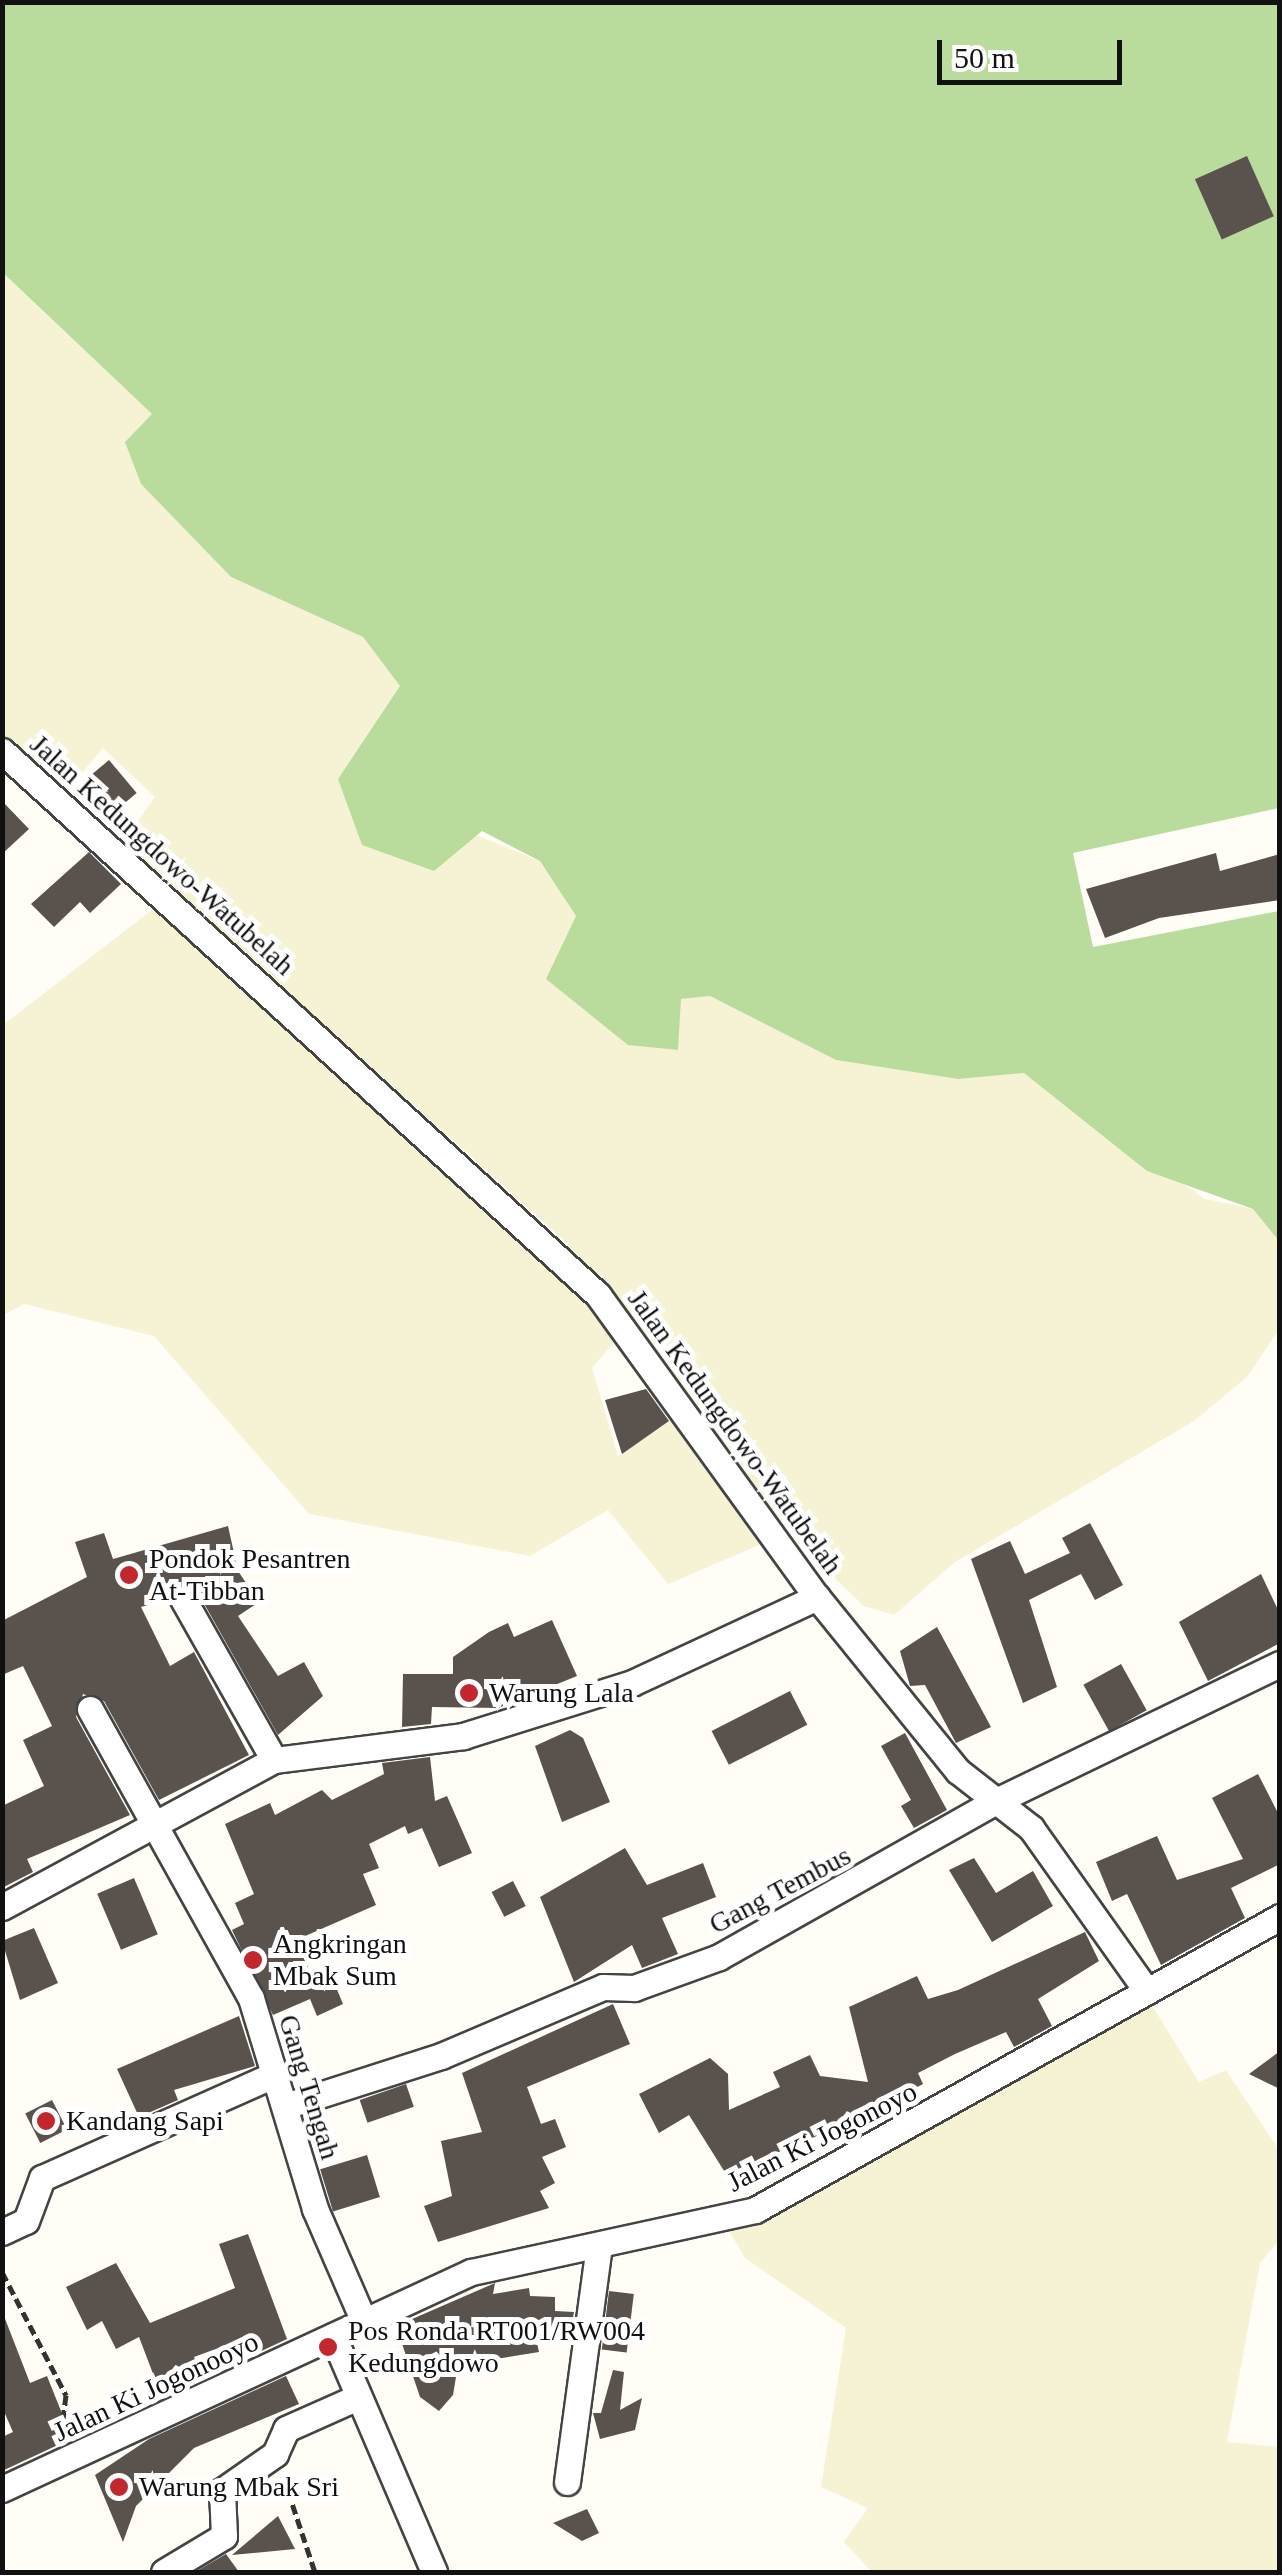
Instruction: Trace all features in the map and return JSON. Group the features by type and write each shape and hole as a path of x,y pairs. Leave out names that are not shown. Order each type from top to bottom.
{"street":[{"name":"Jalan Kedungdowo-Watubelah","path":"2,751 598,1294 818,1597 958,1771 1030,1828 1147,1991"},
{"path":"2,1907 154,1832 274,1760 463,1736 632,1684 818,1597"},
{"path":"183,1599 274,1760"},
{"name":"Gang Tembus","path":"284,2106 440,2056 603,1987 634,1988 719,1957 996,1801 1280,1664"},
{"name":"Gang Tengah","path":"90,1709 154,1832 251,1998 315,2209 361,2315"},
{"name":"Jalan Ki Jogonoyo","path":"333,2336 361,2315 471,2272 755,2210 1280,1917"},
{"path":"2,2232 26,2221 42,2178 276,2074"},
{"path":"567,2482 599,2246"},
{"path":"333,2336 434,2572"},
{"name":"Jalan Ki Jogonooyo","path":"2,2489 68,2463 333,2336"},
{"path":"164,2572 224,2536 222,2491 275,2454 286,2428 358,2398"}],"path":[{"path":"2,2272 66,2395 59,2428 68,2463"},
{"path":"275,2454 315,2572"}],"shaded area":[{"path":"2,273 152,414 141,484 231,577 363,637 400,686 338,779 540,861 576,916 681,999 710,996 836,1060 958,1079 1024,1073 1205,1199 1253,1209 1279,1241 1279,1329 1247,1377 1194,1421 955,1562 894,1615 864,1606 801,1546 566,1242 122,843 155,797 103,748 64,794 3,736"},
{"path":"157,906 588,1299 616,1340 592,1368 618,1456 674,1418 764,1543 668,1584 608,1510 530,1556 309,1514 154,1336 24,1304 3,1315 3,1025"},
{"path":"1150,2002 1199,2082 1226,2070 1279,2150 1279,2240 1260,2263 1227,2442 1279,2447 1279,2572 872,2572 844,2542 868,2508 821,2487 846,2328 745,2258 727,2227"}],"green space":[{"path":"3,3 1279,3 1279,808 1073,853 1093,947 1279,911 1279,1241 1253,1209 1147,1171 1024,1073 958,1079 836,1060 710,996 681,999 678,1050 628,1045 546,979 576,916 540,861 482,831 434,871 362,845 338,779 400,686 363,637 231,577 141,484 125,442 152,414 3,273"}],"building":[{"path":"1247,156 1274,216 1222,239 1195,179"},
{"path":"109,760 137,793 108,817 81,784"},
{"path":"2,801 29,829 2,854"},
{"path":"89,852 121,884 90,913 80,902 54,927 31,904"},
{"path":"1216,853 1220,871 1280,854 1280,900 1159,918 1105,938 1086,889"},
{"path":"646,1389 669,1421 622,1454 605,1400"},
{"path":"1090,1523 1123,1585 1095,1600 1081,1574 1029,1600 1057,1687 1023,1703 971,1559 1010,1541 1025,1574 1070,1553 1062,1538"},
{"path":"228,1526 238,1571 259,1602 238,1616 278,1676 304,1662 323,1696 278,1735 197,1591 174,1585 167,1599 141,1607 170,1666 194,1652 249,1755 159,1800 104,1701 83,1694 76,1717 130,1815 27,1859 33,1872 2,1888 2,1806 44,1786 23,1740 52,1726 23,1666 2,1675 2,1621 87,1577 75,1542 104,1533 113,1559"},
{"path":"1261,1574 1280,1614 1280,1643 1208,1681 1179,1622"},
{"path":"552,1620 577,1676 498,1708 432,1707 431,1724 402,1727 403,1674 453,1674 453,1657 489,1632 508,1623 514,1637"},
{"path":"937,1627 991,1727 956,1743 925,1685 910,1686 900,1651"},
{"path":"1121,1664 1147,1710 1109,1731 1083,1685"},
{"path":"790,1691 807,1725 729,1765 712,1731"},
{"path":"570,1730 583,1738 610,1802 562,1822 535,1746"},
{"path":"905,1733 947,1810 914,1828 901,1806 911,1800 881,1746"},
{"path":"430,1757 435,1801 447,1796 472,1853 439,1867 422,1828 408,1834 405,1826 369,1844 379,1868 363,1874 376,1905 296,1940 317,1988 333,1980 343,2004 317,2016 310,1999 273,2015 232,1930 244,1924 235,1903 254,1894 225,1824 270,1803 275,1815 322,1790 332,1800 384,1774 382,1763"},
{"path":"1258,1774 1280,1817 1280,1864 1231,1888 1245,1918 1161,1965 1127,1894 1112,1901 1096,1862 1157,1836 1177,1880 1243,1859 1212,1798"},
{"path":"625,1848 647,1885 703,1863 716,1897 662,1918 678,1954 642,1968 632,1945 574,1982 540,1897"},
{"path":"974,1858 996,1893 1033,1871 1053,1906 992,1942 949,1870"},
{"path":"134,1878 158,1934 121,1950 97,1894"},
{"path":"513,1881 526,1906 504,1917 492,1892"},
{"path":"34,1928 58,1983 20,2000 2,1941"},
{"path":"1085,1932 1099,1961 1038,1999 1052,2026 1014,2047 1006,2032 955,2054 918,2073 923,2084 857,2119 726,2174 689,2115 659,2133 639,2094 710,2058 728,2074 729,2110 780,2087 773,2072 810,2055 820,2076 868,2082 849,2007 917,1976 928,1999 958,1990"},
{"path":"613,2004 630,2044 527,2087 541,2124 555,2119 566,2147 542,2157 555,2183 540,2191 549,2208 438,2242 424,2206 452,2196 441,2141 482,2132 462,2073"},
{"path":"239,2016 255,2066 174,2090 178,2100 139,2117 117,2069"},
{"path":"1280,2051 1280,2089 1249,2074"},
{"path":"406,2084 414,2107 367,2123 360,2100"},
{"name":"Kandang Sapi","path":"52,2100 67,2129 40,2143 25,2114"},
{"path":"367,2155 380,2197 333,2211 320,2169"},
{"path":"248,2234 287,2339 251,2356 243,2339 194,2357 203,2378 177,2390 160,2392 139,2337 116,2349 102,2321 87,2330 66,2287 116,2263 150,2323 235,2288 219,2244"},
{"path":"495,2283 493,2294 529,2288 530,2296 555,2297 555,2311 574,2312 570,2336 535,2334 539,2352 458,2365 453,2395 439,2411 420,2397 396,2326"},
{"path":"609,2291 634,2294 627,2353 602,2350"},
{"path":"2,2311 30,2383 47,2376 67,2426 81,2419 88,2431 2,2471 2,2437 13,2432 2,2407"},
{"path":"613,2370 624,2372 620,2410 642,2398 635,2430 600,2439 593,2413 601,2413"},
{"path":"286,2376 299,2404 194,2448 136,2506 123,2542 95,2475 149,2439"},
{"path":"587,2509 599,2533 582,2541 553,2523"},
{"path":"278,2516 295,2549 232,2555"},
{"path":"226,2554 239,2572 195,2572"}],"place":[{"name":"Pondok Pesantren At-Tibban","path":"129,1575"},
{"name":"Warung Lala","path":"469,1693"},
{"name":"Angkringan Mbak Sum","path":"253,1960"},
{"name":"Kandang Sapi","path":"46,2121"},
{"name":"Pos Ronda RT001/RW004 Kedungdowo","path":"328,2347"},
{"name":"Warung Mbak Sri","path":"119,2487"}]}
